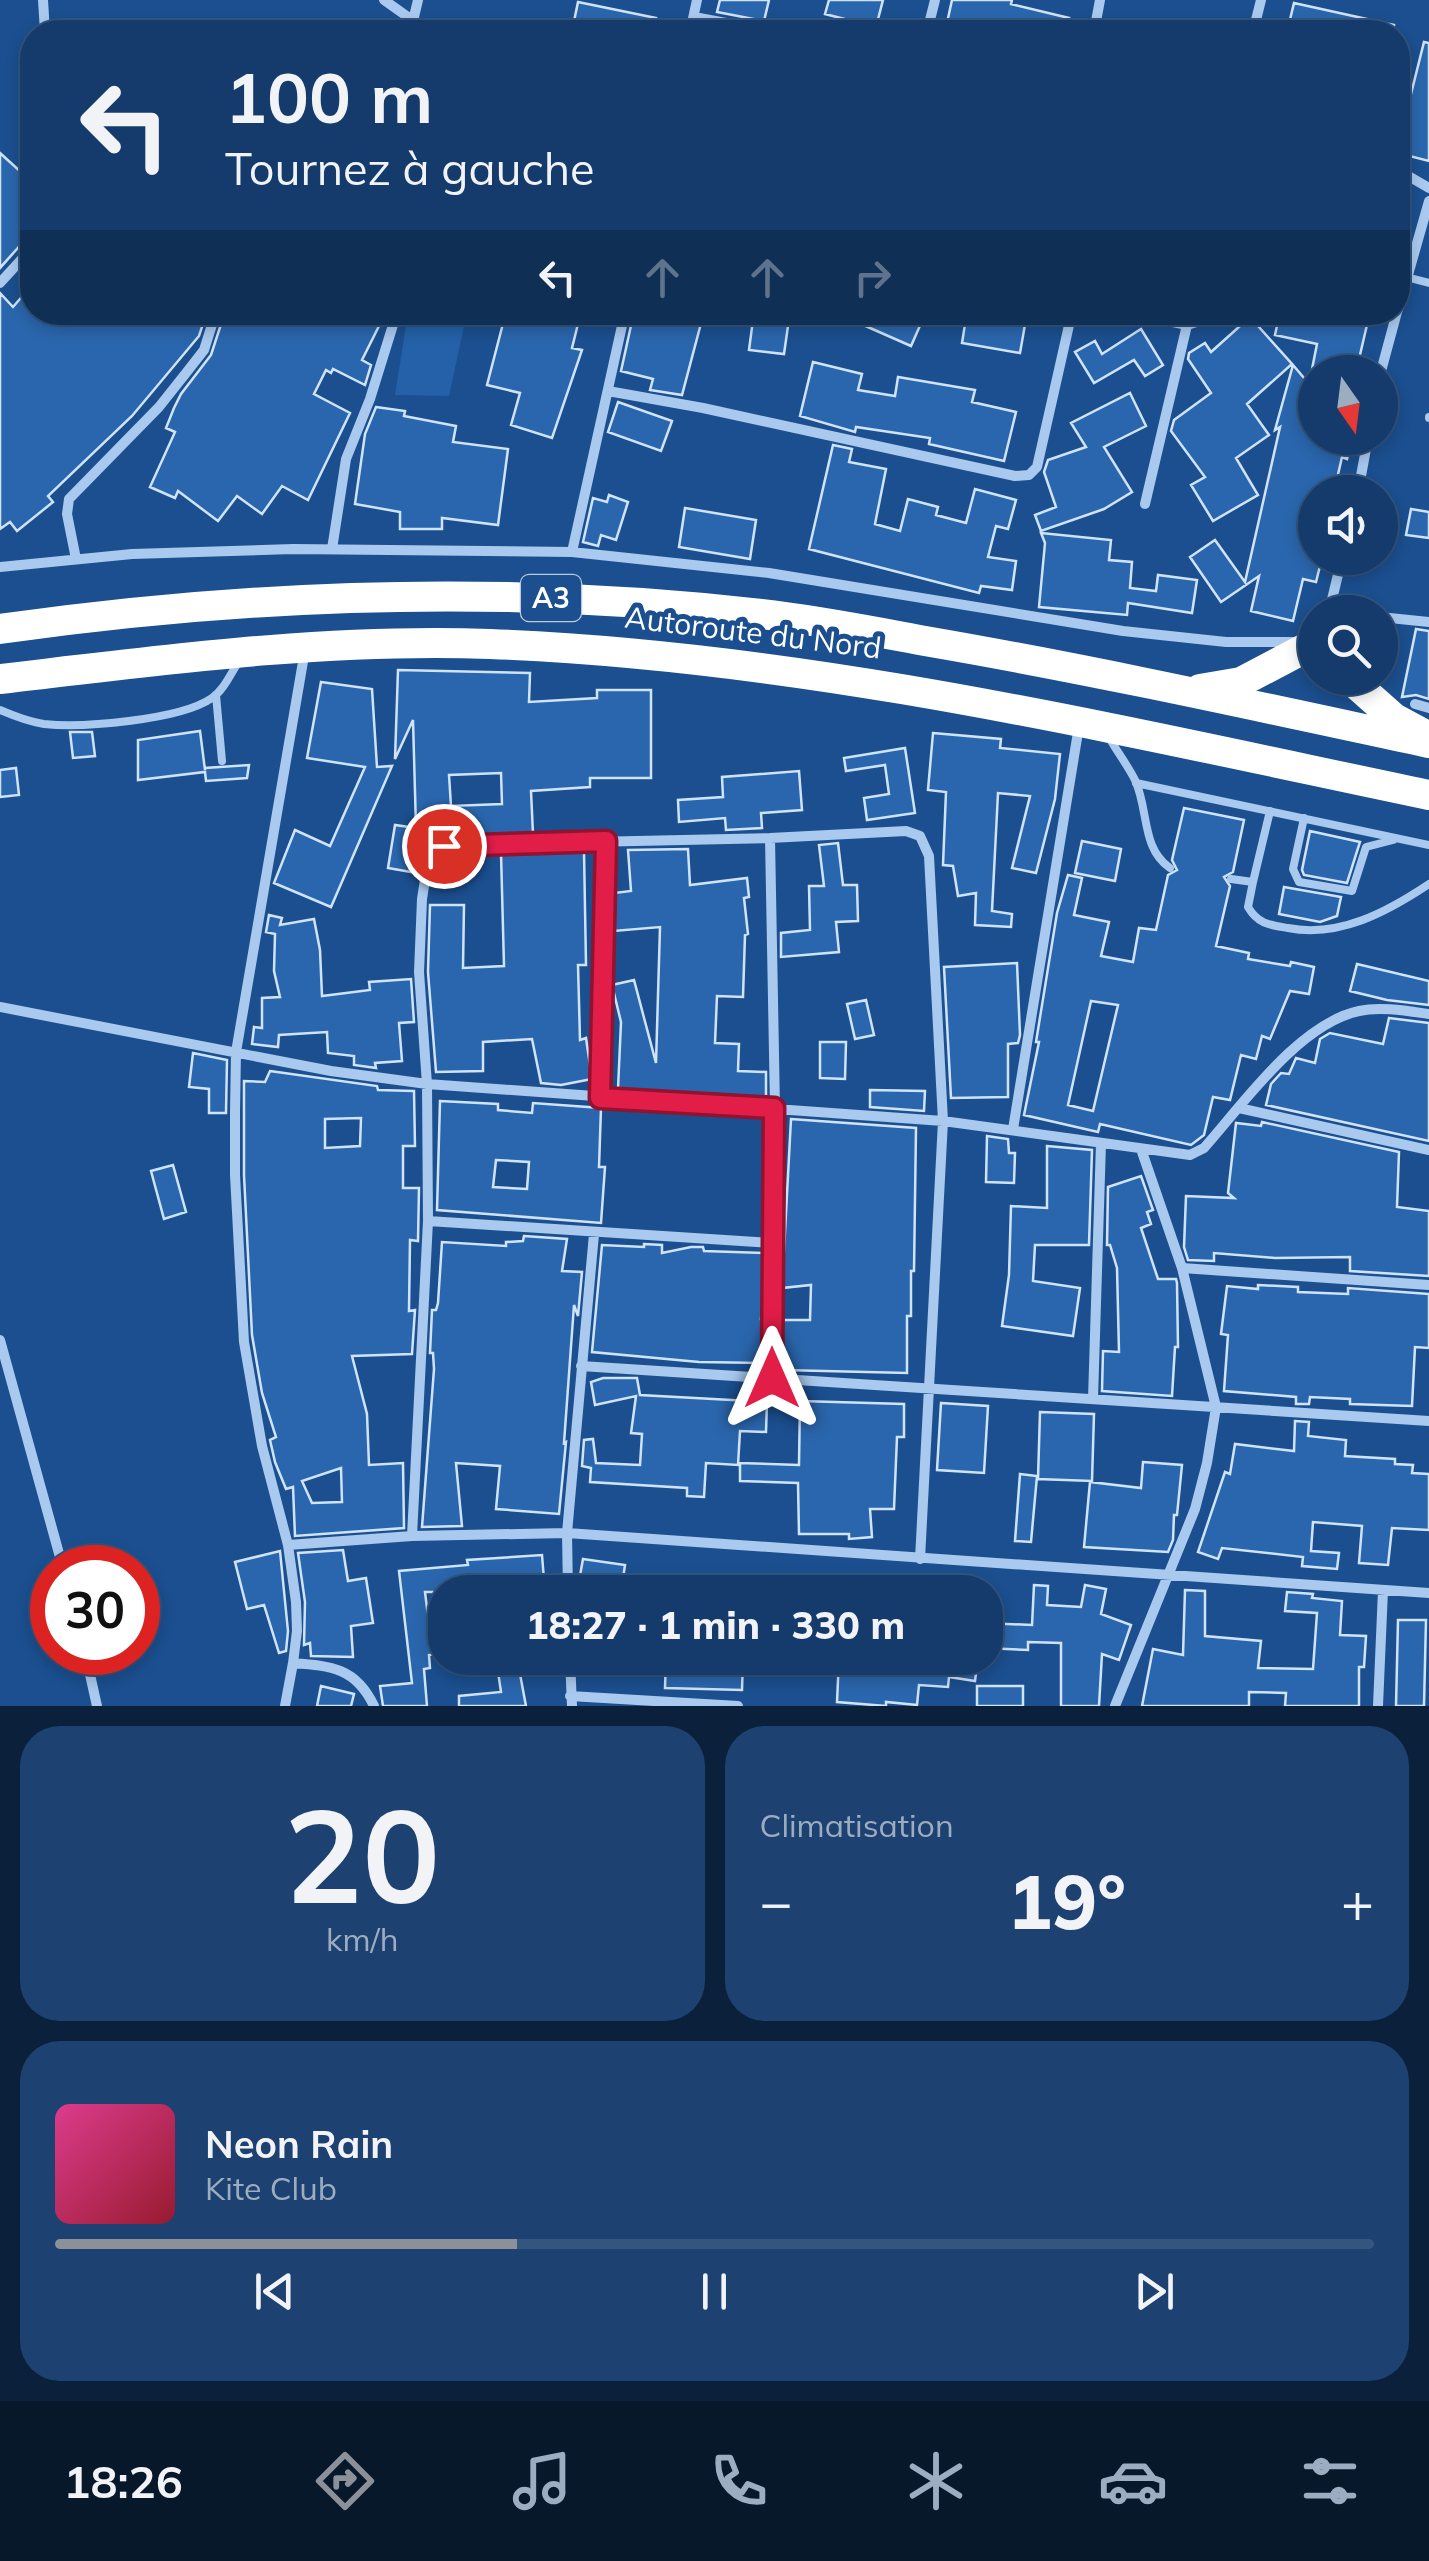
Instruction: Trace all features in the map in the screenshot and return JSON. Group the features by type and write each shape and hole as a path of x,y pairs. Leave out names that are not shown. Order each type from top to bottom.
{"highway":[{"name":"Autoroute du Nord","path":"0,629 103,615 292,598 386,595 627,601 764,614 1077,666 1429,740"},
{"name":"Autoroute du Nord","path":"0,679 306,645 486,644 631,652 814,674 1091,724 1429,795"},
{"path":"1188,691 1241,682 1298,651"},
{"path":"1368,695 1394,718 1429,740"}],"street":[{"path":"384,0 412,20"},
{"path":"693,20 697,0"},
{"path":"694,17 710,20"},
{"path":"1410,261 1429,201"},
{"path":"0,283 20,261"},
{"path":"76,559 67,514 69,499 186,373 204,350 212,325"},
{"path":"332,550 346,459 393,325"},
{"path":"572,552 622,325"},
{"path":"608,392 1029,476 1038,467 1069,325"},
{"path":"1144,504 1188,325"},
{"path":"1385,355 1393,325"},
{"path":"0,568 132,554 332,550 572,552 788,576 1142,634 1298,643"},
{"path":"1398,619 1429,622"},
{"path":"285,1706 297,1631 296,1602 288,1545 262,1446 244,1342 234,1175 236,1052 306,645"},
{"path":"1415,704 1429,708"},
{"path":"1013,1129 1091,724"},
{"path":"412,1536 428,1221 427,1084 419,972 422,899 429,854 454,845 906,831 920,836 929,856 942,1121 920,1559"},
{"path":"770,838 772,1378"},
{"path":"600,1098 606,841"},
{"path":"0,1007 330,1071 427,1084 942,1121 1195,1154 1305,1039 1340,1017 1362,1010 1429,1014"},
{"path":"1239,1108 1429,1150"},
{"path":"1093,1399 1101,1144"},
{"path":"1116,1706 1170,1575 1207,1463 1216,1407 1182,1268 1141,1149"},
{"path":"428,1221 773,1244"},
{"path":"567,1575 566,1534 594,1234"},
{"path":"1182,1268 1429,1285"},
{"path":"0,1340 57,1545"},
{"path":"581,1366 1429,1422"},
{"path":"0,1399 16,1397"},
{"path":"288,1545 412,1536 566,1534 1429,1593"},
{"path":"1378,1706 1383,1590"},
{"path":"293,1662 334,1668 352,1676 365,1686 374,1706"},
{"path":"90,1675 97,1706"},
{"path":"570,1675 571,1701 738,1706"}],"lane":[{"path":"0,710 28,721 71,726 193,709 216,695 247,650"},
{"path":"216,695 222,762"},
{"path":"1091,724 1136,783 1152,846 1158,859 1170,868"},
{"path":"1136,783 1429,845"},
{"path":"1270,811 1248,906 1262,924 1312,933 1372,918 1429,884"},
{"path":"1304,818 1293,870 1300,882 1352,891 1366,847 1397,838"},
{"path":"1232,879 1253,882"}],"shaded area":[{"path":"406,325 464,325 449,396 395,395"}],"building":[{"path":"720,0 769,0 764,20 717,12"},
{"path":"829,0 883,0 878,20 849,20 825,14"},
{"path":"952,0 1012,0 1011,4 1069,18 1068,20 948,20"},
{"path":"578,2 656,18 656,20 574,20"},
{"path":"1294,3 1371,20 1290,20"},
{"path":"1424,42 1429,43 1429,161 1410,156 1410,98"},
{"path":"0,153 20,171 20,246 0,268"},
{"path":"0,293 13,307 20,299 20,325 203,325 199,336 132,416 48,496 53,502 17,531 10,522 0,529"},
{"path":"221,325 380,325 362,360 371,365 365,385 333,369 331,373 326,370 314,394 350,413 308,500 282,486 262,514 237,496 218,521 178,491 175,498 150,487 175,432 166,428 174,408 211,355"},
{"path":"503,325 578,325 572,348 582,350 552,438 511,425 520,393 487,385"},
{"path":"631,325 701,325 682,395 650,390 653,379 621,371"},
{"path":"752,325 788,325 784,354 749,350"},
{"path":"863,325 920,325 911,346"},
{"path":"965,325 1025,325 1020,353 962,343"},
{"path":"1241,325 1257,325 1292,364 1247,404 1269,435 1236,458 1258,495 1213,521 1191,485 1205,477 1171,431 1174,420 1211,393 1188,359 1189,353 1205,343 1211,352"},
{"path":"1277,325 1367,325 1360,355 1315,355 1317,344 1275,335"},
{"path":"1141,329 1163,365 1145,376 1134,360 1094,383 1075,352 1095,341 1102,354"},
{"path":"813,362 862,374 858,390 895,396 898,377 975,390 972,402 1016,412 1004,461 929,444 930,438 856,427 855,432 800,416"},
{"path":"1293,365 1298,371 1298,455 1348,455 1347,459 1342,457 1338,475 1298,475 1298,575 1318,575 1316,582 1303,579 1293,621 1251,611 1259,576 1221,602 1190,557 1215,540 1245,582 1280,427 1275,430"},
{"path":"1130,393 1146,426 1104,447 1132,492 1104,509 1041,531 1035,515 1056,507 1044,472 1048,460 1086,447 1071,423"},
{"path":"618,402 672,421 661,451 608,432"},
{"path":"376,407 456,426 453,442 508,449 498,525 442,518 442,529 400,529 400,512 355,504 365,434"},
{"path":"833,445 852,449 849,462 886,469 875,524 900,531 908,499 938,507 936,515 966,523 975,489 1016,500 1008,529 996,526 988,557 1016,561 1012,590 981,586 979,593 809,549"},
{"path":"609,495 628,502 616,540 601,535 598,546 583,542 593,498 607,502"},
{"path":"685,508 756,520 750,559 679,547"},
{"path":"1411,509 1429,512 1429,538 1406,535"},
{"path":"1041,533 1111,540 1109,560 1132,562 1130,588 1156,591 1158,575 1197,580 1192,613 1128,603 1127,615 1039,607 1045,543"},
{"path":"1416,629 1429,631 1429,699 1416,695 1402,697"},
{"path":"398,670 530,673 529,702 597,698 597,690 651,690 651,778 590,778 590,787 531,791 533,834 417,839 411,872 388,868 395,825 416,828 413,720 395,759","holes":["501,773 502,804 451,806 449,775"]},
{"path":"321,682 372,689 377,767 392,766 331,907 274,883 295,830 330,846 365,767 307,758"},
{"path":"200,731 205,770 249,765 247,778 206,781 205,772 138,780 138,740"},
{"path":"70,732 92,732 95,756 73,758"},
{"path":"933,733 1001,739 1000,748 1060,754 1055,799 1036,873 1012,868 1030,796 998,793 992,911 1012,914 1011,927 975,925 976,893 958,896 953,866 943,865 946,792 928,790"},
{"path":"905,748 915,813 867,820 864,798 889,794 885,765 846,771 844,758"},
{"path":"16,768 19,795 0,797 0,770"},
{"path":"799,771 802,810 761,813 762,828 726,830 725,818 679,822 678,800 723,797 722,777"},
{"path":"1184,808 1244,820 1233,872 1224,877 1230,886 1216,946 1249,953 1248,959 1314,967 1309,994 1290,991 1270,1039 1262,1036 1256,1059 1241,1055 1230,1100 1213,1097 1204,1135 1191,1145 1100,1124 1098,1132 1024,1115 1039,1042 1057,913 1068,875 1082,878 1074,915 1109,922 1101,956 1133,962 1139,928 1156,930 1168,875 1177,870 1172,860","holes":["1091,1001 1118,1005 1093,1111 1068,1105"]},
{"path":"1310,831 1360,842 1347,883 1304,875"},
{"path":"1082,841 1121,849 1115,881 1075,873"},
{"path":"838,843 843,885 857,885 858,921 836,922 839,952 781,957 781,933 810,930 809,886 824,886 819,845"},
{"path":"688,849 690,885 747,878 743,997 717,996 715,1043 739,1044 738,1071 766,1072 766,1100 618,1089 621,1022 612,985 634,980 656,1063 660,927 614,931 614,893 631,891 628,850"},
{"path":"584,851 586,965 578,965 580,1040 586,1038 592,1079 561,1085 541,1083 532,1039 483,1042 483,1071 436,1072 428,972 430,905 464,905 463,968 504,966 501,853"},
{"path":"1284,887 1341,897 1337,916 1320,922 1279,914"},
{"path":"269,915 282,918 280,925 314,919 322,996 370,990 369,982 411,979 414,1022 399,1023 402,1061 375,1063 376,1068 354,1065 354,1056 328,1053 327,1032 279,1035 278,1047 252,1044 254,1027 262,1028 262,998 280,997 274,971 275,934 266,932"},
{"path":"1017,963 1020,1035 1018,1043 1008,1044 1008,1097 951,1098 944,967"},
{"path":"1357,964 1429,981 1429,1005 1350,991"},
{"path":"866,1000 874,1035 855,1039 847,1004"},
{"path":"1389,1018 1429,1023 1429,1141 1266,1105 1271,1084 1281,1073 1289,1074 1296,1058 1315,1063 1320,1039 1330,1033 1383,1044"},
{"path":"820,1042 846,1042 845,1079 820,1078"},
{"path":"193,1053 227,1060 226,1113 209,1113 209,1089 189,1087"},
{"path":"270,1071 377,1086 378,1090 414,1091 415,1146 403,1146 403,1188 419,1188 418,1241 410,1240 409,1311 415,1310 412,1354 352,1356 367,1414 369,1465 403,1463 404,1528 295,1536 293,1487 286,1489 275,1462 270,1440 276,1437 262,1393 252,1335 244,1081 265,1082","holes":["361,1118 360,1146 325,1148 325,1119","341,1468 342,1502 312,1503 302,1481"]},
{"path":"870,1090 925,1091 924,1111 870,1107"},
{"path":"440,1101 498,1104 498,1110 532,1113 533,1103 601,1108 599,1167 605,1167 601,1223 437,1210","holes":["496,1160 529,1162 527,1189 493,1187"]},
{"path":"791,1119 916,1128 914,1271 911,1316 907,1316 907,1373 783,1370 781,1320 810,1320 811,1285 782,1288"},
{"path":"1262,1122 1399,1152 1397,1207 1429,1211 1429,1276 1350,1271 1350,1257 1275,1258 1214,1253 1214,1261 1188,1260 1184,1247 1186,1196 1234,1198 1228,1193 1236,1123 1261,1126"},
{"path":"987,1136 1008,1139 1009,1153 1015,1153 1014,1183 986,1182"},
{"path":"1047,1146 1092,1150 1089,1245 1035,1245 1033,1281 1080,1288 1073,1336 1002,1326 1009,1275 1011,1206 1047,1208"},
{"path":"173,1165 186,1212 164,1219 151,1171"},
{"path":"1141,1176 1153,1210 1147,1212 1151,1224 1141,1228 1158,1279 1176,1279 1177,1283 1178,1347 1172,1396 1102,1391 1103,1351 1119,1352 1117,1268 1107,1245 1108,1187"},
{"path":"524,1236 567,1239 562,1271 582,1272 578,1316 574,1305 559,1514 496,1509 500,1466 456,1463 462,1526 422,1527 434,1369 430,1353 432,1310 436,1310 438,1303 442,1242 506,1246 506,1242 523,1241"},
{"path":"602,1245 662,1245 662,1253 703,1247 704,1251 765,1253 763,1363 699,1362 592,1352"},
{"path":"1258,1285 1298,1287 1298,1292 1348,1294 1348,1288 1429,1294 1429,1348 1415,1347 1412,1406 1350,1404 1350,1399 1310,1397 1309,1404 1296,1404 1296,1397 1224,1391 1228,1335 1221,1334 1227,1286 1258,1289"},
{"path":"637,1378 640,1395 767,1402 766,1432 740,1431 738,1465 706,1463 704,1497 687,1496 687,1488 590,1482 591,1468 582,1466 584,1440 593,1439 596,1463 640,1465 642,1434 631,1433 636,1396 595,1405 591,1382"},
{"path":"800,1401 904,1404 904,1437 897,1437 894,1509 870,1509 872,1537 799,1534 798,1483 740,1481 740,1463 799,1465"},
{"path":"941,1403 988,1406 984,1473 937,1470"},
{"path":"1040,1412 1094,1414 1092,1481 1038,1479"},
{"path":"1295,1421 1309,1422 1308,1436 1346,1440 1345,1456 1395,1459 1395,1464 1413,1465 1412,1473 1429,1474 1429,1530 1392,1528 1388,1565 1359,1563 1362,1526 1313,1522 1311,1551 1339,1553 1337,1569 1302,1566 1303,1557 1222,1548 1218,1559 1198,1552 1225,1472 1230,1474 1235,1444 1294,1451"},
{"path":"1143,1462 1182,1465 1173,1540 1168,1552 1084,1547 1090,1482 1141,1488"},
{"path":"1020,1474 1037,1476 1031,1542 1015,1541"},
{"path":"343,1550 348,1581 366,1578 373,1623 351,1626 353,1657 311,1656 310,1643 304,1645 305,1602 298,1553"},
{"path":"280,1551 288,1631 286,1651 279,1653 264,1605 247,1609 235,1562"},
{"path":"542,1555 544,1575 428,1575 428,1668 424,1669 427,1706 383,1706 380,1686 412,1683 399,1571 468,1565 467,1560"},
{"path":"583,1559 625,1565 624,1575 580,1575"},
{"path":"1034,1585 1048,1586 1047,1605 1081,1607 1085,1585 1106,1589 1101,1614 1131,1625 1119,1660 1102,1654 1099,1706 1061,1706 1061,1643 1028,1642 1028,1650 1003,1649 1003,1624 1032,1625"},
{"path":"1185,1590 1205,1591 1205,1636 1261,1641 1258,1668 1313,1669 1317,1613 1285,1611 1287,1592 1342,1601 1340,1635 1366,1636 1364,1667 1359,1667 1359,1706 1285,1706 1286,1693 1249,1692 1249,1706 1142,1706 1153,1649 1183,1655"},
{"path":"1398,1620 1426,1620 1424,1706 1396,1706"},
{"path":"498,1675 520,1675 526,1706 459,1706 459,1696 501,1692"},
{"path":"665,1675 742,1675 742,1690 665,1688"},
{"path":"838,1675 976,1675 975,1681 949,1677 948,1687 919,1685 917,1705 837,1702"},
{"path":"321,1686 354,1694 351,1706 317,1706"},
{"path":"977,1686 1023,1686 1023,1706 977,1706"}],"route":[{"path":"444,846 606,841 600,1098 774,1108 772,1378"}]}
